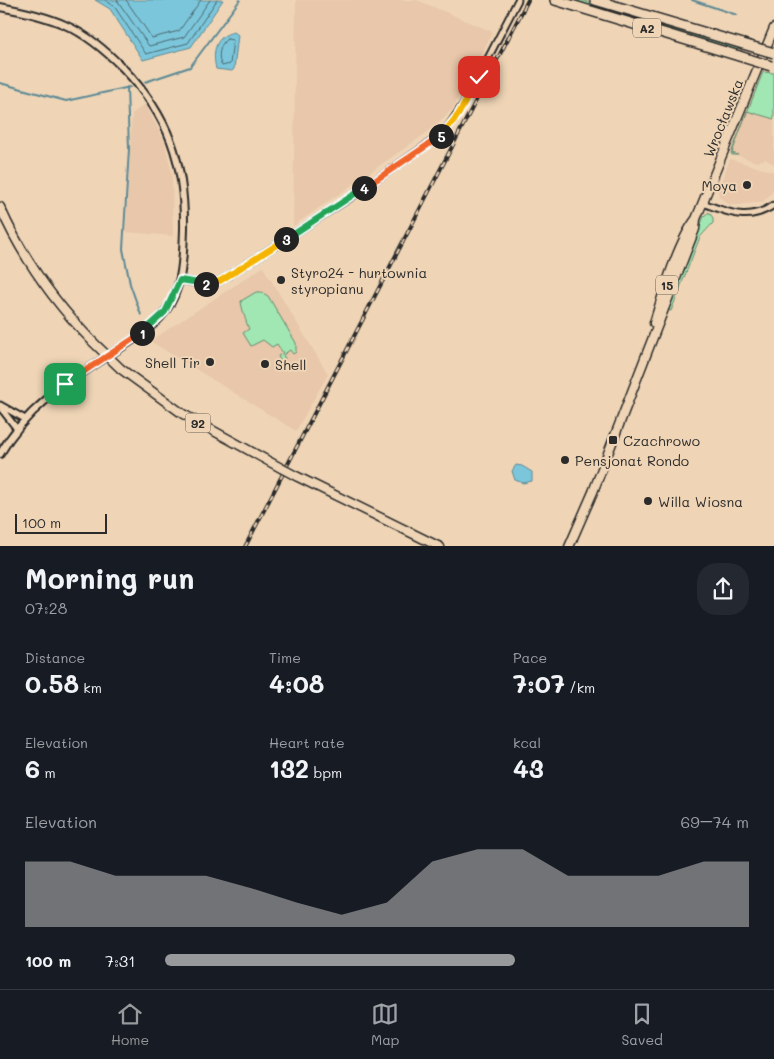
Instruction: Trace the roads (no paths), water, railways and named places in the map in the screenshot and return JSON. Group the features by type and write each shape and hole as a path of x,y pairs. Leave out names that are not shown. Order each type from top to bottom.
{"highway":[{"name":"A2","path":"555,0 773,66"},
{"name":"A2","path":"595,0 774,53"}],"main road":[{"name":"Wrocławska","path":"569,546 587,507 646,354 659,308 679,254 690,227 703,203 774,28"},
{"name":"92","path":"0,207 33,268 66,312 121,369 183,414 296,476 440,546"}],"street":[{"path":"180,280 211,284 236,272 350,198 444,133 468,97 518,0"},
{"path":"0,7 50,20 89,39 124,69 155,108 173,145 182,182 184,214 180,280 165,312 148,329 48,396 25,418 0,454"},
{"path":"703,203 743,216 756,214 774,205"},
{"path":"0,406 25,418"},
{"path":"0,406 16,429"}],"water":[{"path":"95,0 223,0 191,47 143,60 110,9"},
{"path":"234,32 238,35 234,69 232,71 216,69 214,56 216,45 223,37"},
{"path":"516,465 532,472 532,481 523,483 515,480 512,471"}],"waterway":[{"path":"145,82 190,67 240,0"},
{"path":"692,0 737,15"},
{"path":"0,83 66,101 130,87"},
{"path":"127,87 129,149 123,249 130,284 141,315"}],"railway":[{"path":"246,546 528,0"}],"place":[{"name":"Moya","path":"747,185"},
{"name":"Styro24 - hurtownia styropianu","path":"281,280"},
{"name":"Shell Tir","path":"210,362"},
{"name":"Shell","path":"265,364"},
{"name":"Czachrowo","path":"613,440"},
{"name":"Pensjonat Rondo","path":"565,460"},
{"name":"Willa Wiosna","path":"648,501"}]}
